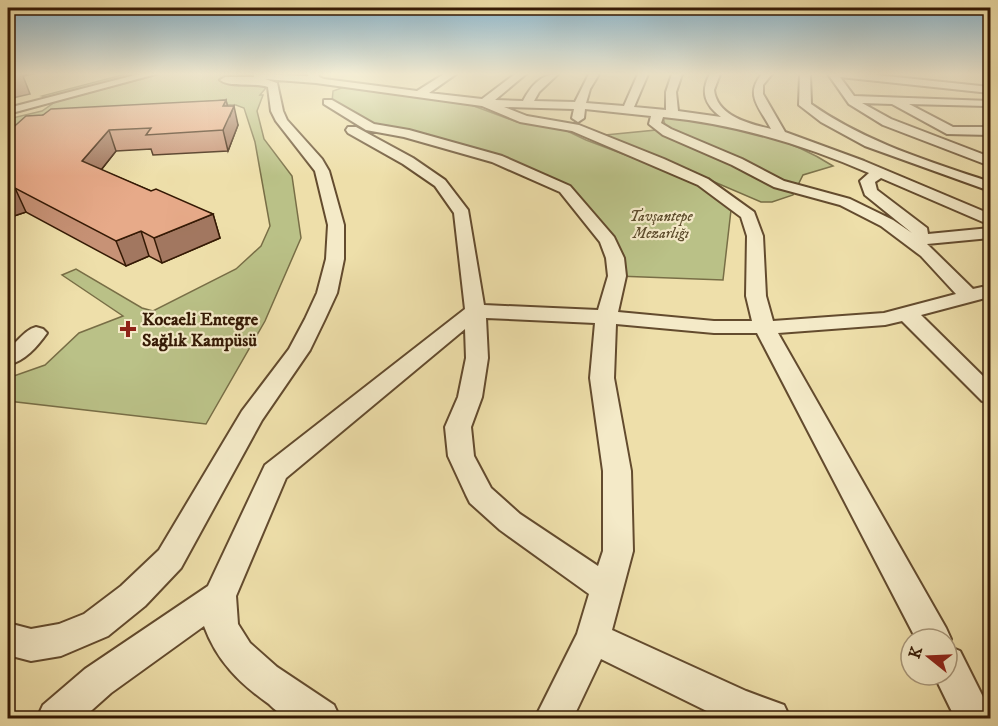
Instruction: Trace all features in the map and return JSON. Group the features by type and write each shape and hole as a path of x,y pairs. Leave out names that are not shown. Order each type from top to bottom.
{"street":[{"path":"8,116 37,108"},
{"path":"8,639 31,645 61,640 96,625 134,596 170,559 251,417 299,350 327,293 335,259 336,225 322,171 282,121 277,108"},
{"path":"330,108 340,123 408,160 440,183 462,213 475,311 477,358 470,397 458,427 461,456 480,495 510,522 607,588"},
{"path":"338,108 370,127 405,133 497,159 532,172 565,189 608,241 615,258 617,276 606,317 602,378 617,471 618,551 593,638 554,718"},
{"path":"500,108 575,128 703,182 748,214 755,236 756,296 764,327 927,627"},
{"path":"523,115 526,108"},
{"path":"523,115 563,108"},
{"path":"575,128 578,108"},
{"path":"614,108 740,124 779,134 990,220"},
{"path":"666,108 655,124 667,132 737,162 779,184 845,202 887,224 927,252 981,297"},
{"path":"716,108 740,124"},
{"path":"765,108 779,134"},
{"path":"809,108 836,127 990,187"},
{"path":"864,108 887,122 987,160"},
{"path":"909,108 951,131 990,130"},
{"path":"949,108 990,130"},
{"path":"779,134 836,127"},
{"path":"981,297 927,239 888,204 870,192 867,181 987,160"},
{"path":"927,239 990,233"},
{"path":"321,718 270,683 234,650 222,629 219,611 220,596 275,472 475,311 606,317 714,327 795,327 885,319 981,297"},
{"path":"906,314 917,322 990,396"},
{"path":"8,358 25,347 36,333"},
{"path":"56,718 98,681 220,596"},
{"path":"593,638 742,709 771,718"},
{"path":"959,687 974,718"}],"green space":[{"path":"47,108 186,108 8,137 8,119"},
{"path":"244,108 258,108 264,139 292,176 301,238 265,321 206,424 8,401 8,378 45,365 79,333 123,316 62,275 76,269 142,308 153,311 236,269 261,246 270,226 255,142"},
{"name":"Tavşantepe Mezarlığı","path":"343,108 479,108 517,122 563,129 700,183 731,210 723,280 617,276 608,231 575,200 534,172 375,125"},
{"path":"663,117 751,131 793,145 833,166 803,175 793,195 772,202 761,202 605,135 666,129"}],"building":[{"path":"233,108 223,130 146,135 151,128 109,130 82,161 151,191 156,189 213,214 154,238 141,231 116,241 15,188 8,191 8,132 26,116 43,115 51,109"}],"place":[{"name":"Kocaeli Entegre Sağlık Kampüsü","path":"128,329"}]}
